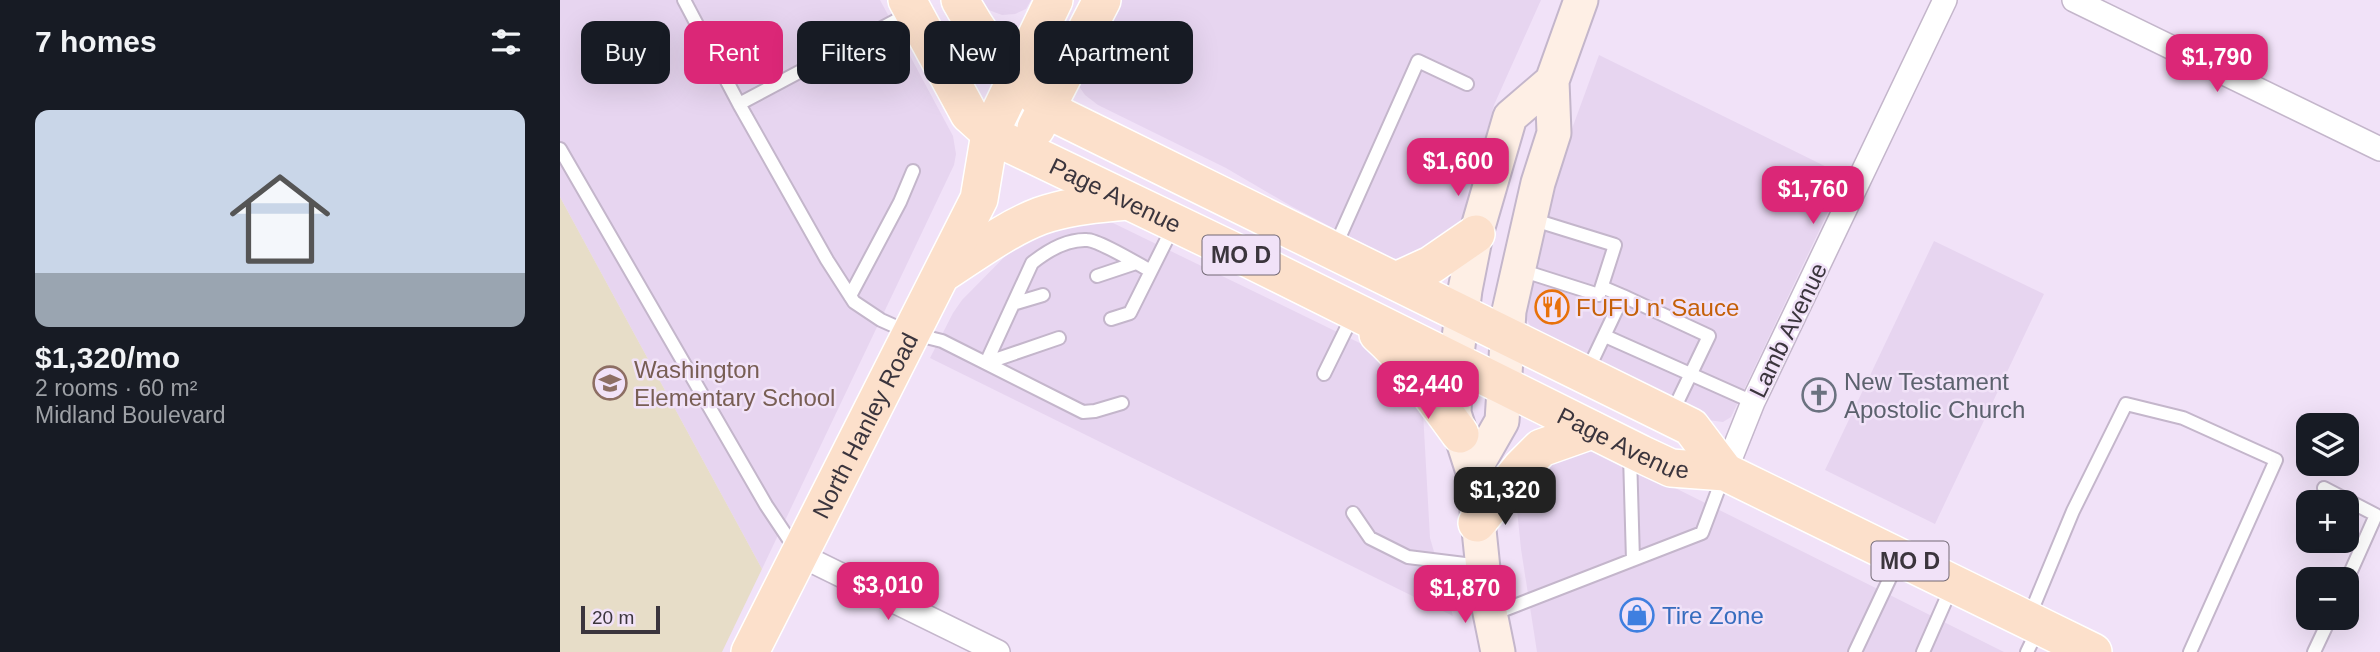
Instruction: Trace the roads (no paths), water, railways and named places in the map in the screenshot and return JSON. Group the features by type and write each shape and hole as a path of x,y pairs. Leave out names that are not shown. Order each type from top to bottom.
{"main road":[{"name":"Page Avenue","path":"961,0 973,21"},
{"name":"North Hanley Road","path":"1020,68 1054,0"},
{"name":"North Hanley Road","path":"979,199 1024,152 1102,0"},
{"path":"1472,472 1502,421 1506,335 1529,222 1554,133 1552,81 1581,0"},
{"name":"Page Avenue","path":"910,6 969,114 990,133 1024,152 1629,449 1671,468 1725,472 1953,583 2031,632 2093,652"},
{"path":"910,6 928,21"},
{"name":"Page Avenue","path":"1020,80 1055,91 1081,127 1691,427 1725,472"},
{"path":"1498,652 1482,566 1472,472 1454,413 1456,362 1476,234 1510,117 1552,81"},
{"name":"North Hanley Road","path":"750,652 979,199 990,133 1012,84"},
{"path":"942,274 1040,216 1083,205 1126,201"},
{"path":"1396,281 1431,265 1476,234"},
{"path":"1354,312 1399,354 1460,434"},
{"path":"1477,523 1521,468 1541,448 1592,430"}],"street":[{"name":"Lamb Avenue","path":"1725,472 1753,402 1945,0"},
{"path":"2074,0 2380,149"},
{"path":"798,554 998,652"}],"lane":[{"path":"684,0 738,104 854,302 876,318 910,333 942,341 1083,412 1122,403"},
{"path":"738,104 910,6"},
{"path":"1333,250 1418,61 1467,84"},
{"path":"560,149 798,554"},
{"path":"850,296 900,202 912,171"},
{"path":"1518,271 1599,295 1615,246 1544,223 1529,222"},
{"path":"1111,319 1130,313 1175,224"},
{"path":"986,363 1032,262 1045,253 1069,243 1089,240 1151,271"},
{"path":"1097,276 1136,263"},
{"path":"1602,287 1709,336 1670,416"},
{"path":"1013,304 1043,295"},
{"path":"1586,374 1623,296"},
{"path":"1324,374 1354,312"},
{"path":"1605,336 1753,402"},
{"path":"986,363 1059,338"},
{"path":"2031,632 2073,511 2126,404 2183,418 2276,460 2190,652"},
{"path":"1629,449 1633,560"},
{"path":"1491,615 1702,533 1725,472"},
{"path":"2324,488 2376,515 2353,567"},
{"path":"1353,513 1370,538 1408,557 1482,566"},
{"path":"1855,652 1900,556"},
{"path":"1923,652 1953,583"},
{"path":"2314,652 2324,630"}],"place":[{"name":"FUFU n' Sauce","path":"1552,307"},
{"name":"Washington Elementary School","path":"610,383"},
{"name":"New Testament Apostolic Church","path":"1819,395"},
{"name":"Tire Zone","path":"1637,615"}]}
